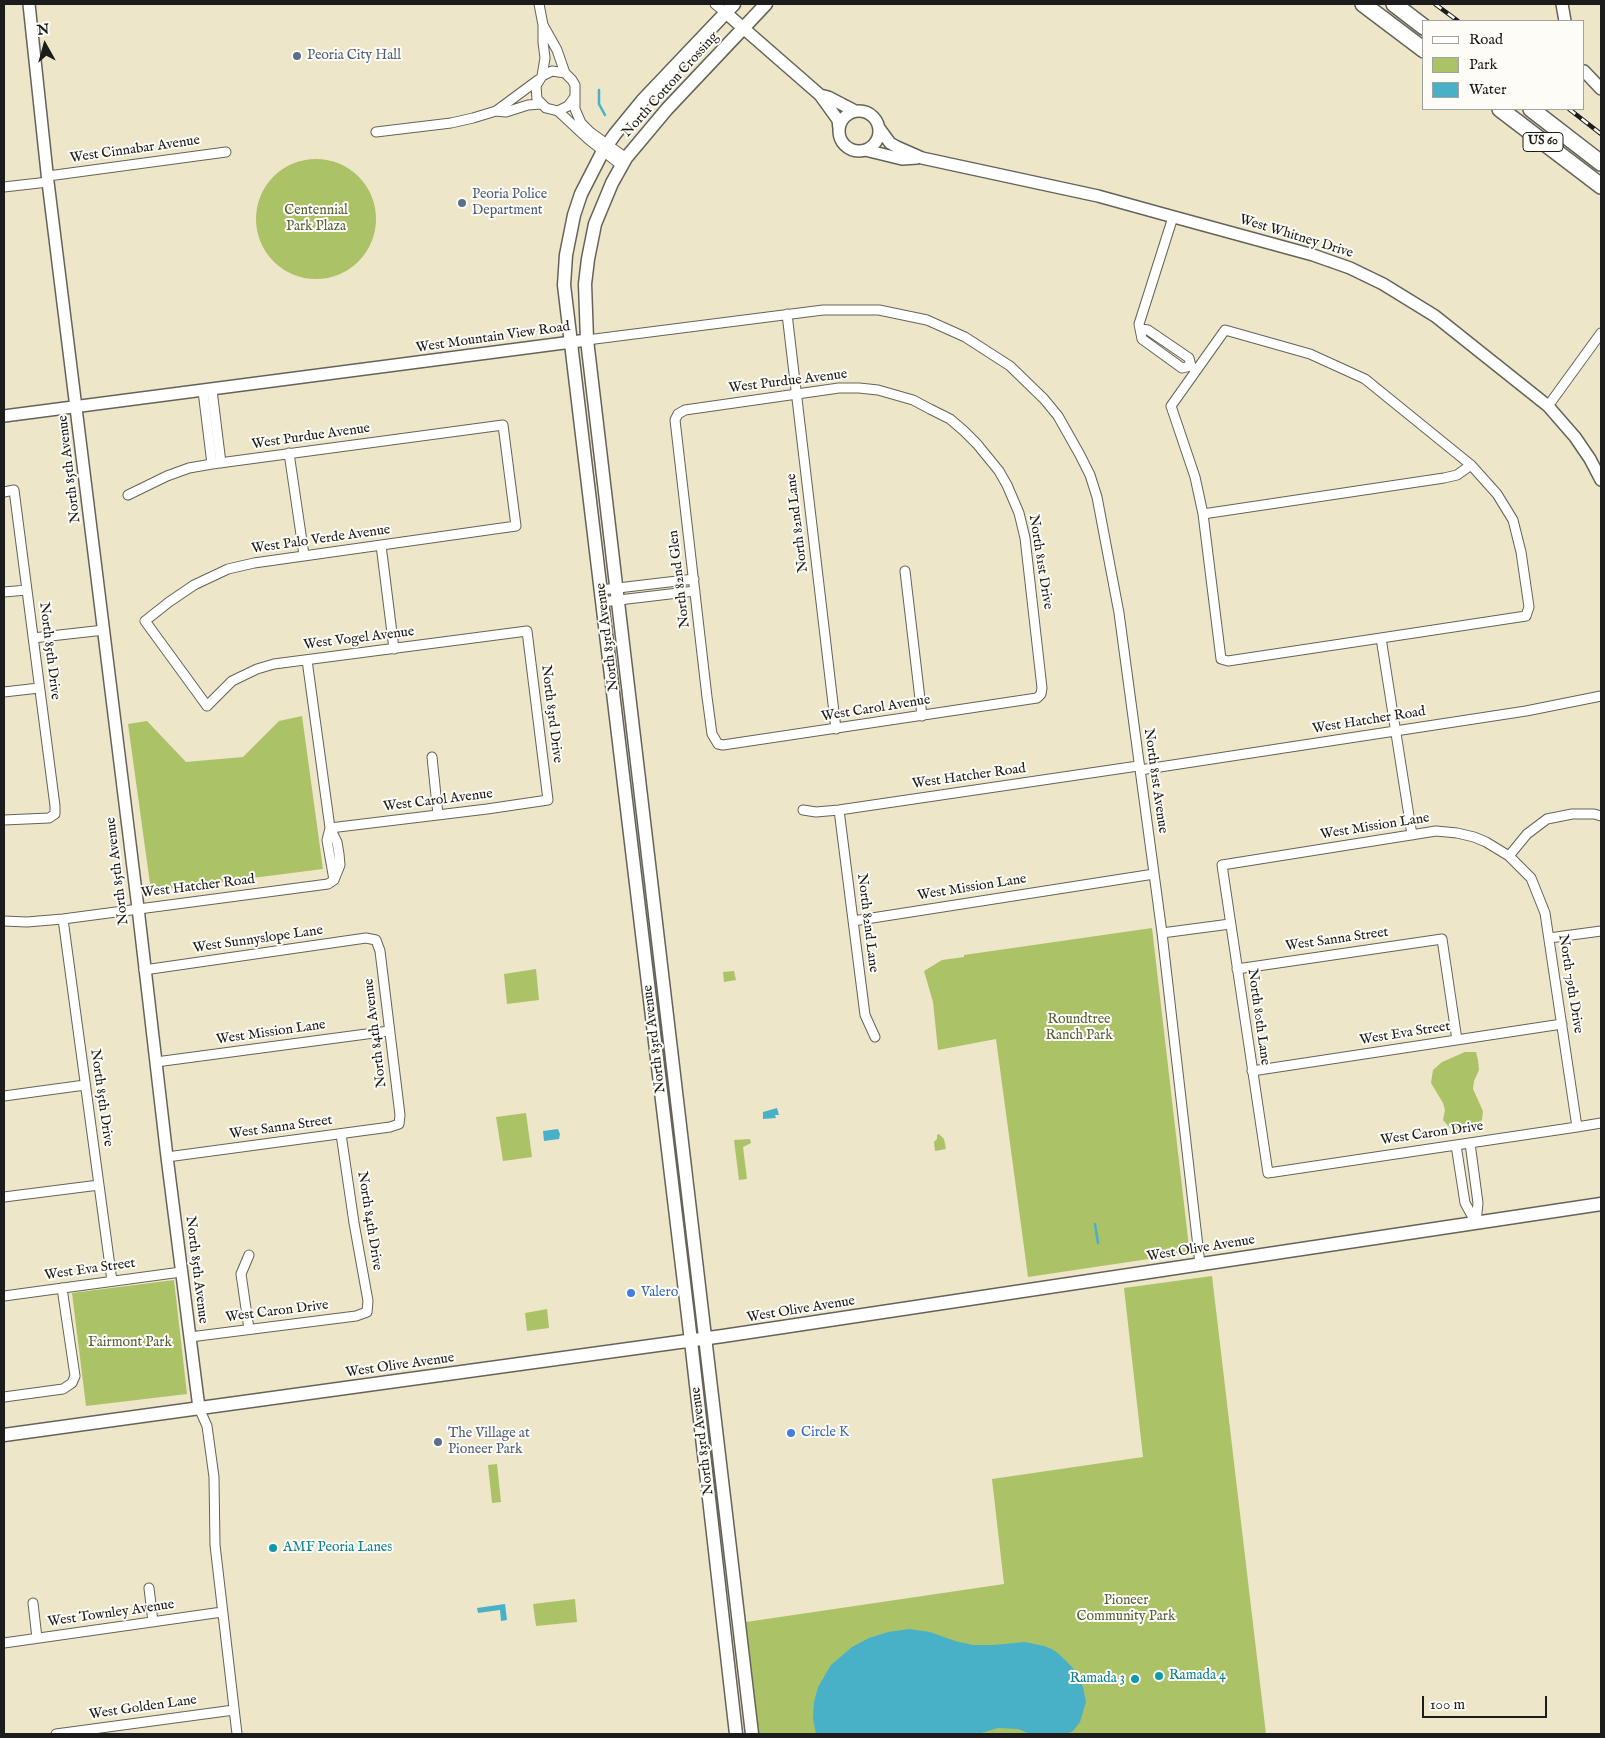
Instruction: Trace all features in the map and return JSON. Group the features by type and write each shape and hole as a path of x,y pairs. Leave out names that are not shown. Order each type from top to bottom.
{"highway":[{"path":"1363,4 1422,48"},
{"path":"1394,4 1422,25"},
{"name":"US 60","path":"1501,110 1601,186"},
{"name":"US 60","path":"1533,110 1601,164"}],"main road":[{"name":"North Cotton Crossing","path":"587,340 585,284 591,239 604,203 624,162 667,109 766,4"},
{"name":"North Cotton Crossing","path":"571,342 564,285 567,248 574,215 582,194 605,148 642,101 730,8"},
{"path":"567,248 577,242 591,239"},
{"name":"North 83rd Avenue","path":"587,340 752,1734"},
{"name":"North 83rd Avenue","path":"571,342 691,1341 736,1734"},
{"path":"664,1122 680,1120"},
{"name":"West Olive Avenue","path":"4,1435 706,1339 1601,1204"},
{"path":"721,1608 738,1605"}],"street":[{"name":"North 85th Avenue","path":"29,4 48,179 181,1272 199,1408 207,1426 214,1477 215,1546 237,1734"},
{"path":"539,4 543,25 545,58 536,93 541,104 546,108 558,111 588,139 605,148 624,162"},
{"path":"715,4 730,8"},
{"path":"1562,4 1565,20"},
{"name":"West Whitney Drive","path":"730,8 743,28 820,95 838,120 842,141 847,146 852,149 865,150 902,159 922,158"},
{"path":"543,25 565,73 575,86 574,98 577,116 581,123 605,148"},
{"path":"376,132 451,123 496,111 552,71 565,73"},
{"path":"1585,72 1601,89"},
{"name":"West Whitney Drive","path":"820,95 828,97 855,111 863,111 869,114 874,118 890,143 922,158 1098,196 1313,255 1350,268 1383,284 1435,316 1548,406 1575,437 1596,468 1601,480"},
{"path":"558,111 568,106 574,98"},
{"path":"496,111 506,112 528,105 541,104"},
{"path":"839,129 843,120 855,111"},
{"path":"865,150 874,144 879,128"},
{"name":"West Cinnabar Avenue","path":"4,187 226,152"},
{"path":"1173,217 1139,324 1142,340 1182,368 1194,368"},
{"name":"West Mountain View Road","path":"4,416 208,391 787,314 840,309 879,310 927,320 947,328 980,346"},
{"name":"North 82nd Lane","path":"787,314 836,729"},
{"path":"1225,330 1310,354 1365,379 1471,465 1497,494 1513,520 1521,552 1528,607 1526,616 1228,661 1221,659 1203,514 1195,477 1171,406 1194,368 1225,330"},
{"path":"1548,406 1601,332"},
{"name":"North 81st Avenue","path":"980,346 1010,366 1044,399 1058,416 1090,475 1102,518 1119,613 1162,933 1200,1264"},
{"name":"West Purdue Avenue","path":"678,414 685,410 839,388 878,390 913,400 930,409"},
{"path":"208,391 216,463"},
{"name":"North 81st Drive","path":"930,409 950,419 977,444 999,471 1016,507 1025,538 1042,688 1041,694"},
{"name":"North 82nd Glen","path":"678,414 675,420 712,734 715,740"},
{"name":"West Purdue Avenue","path":"128,495 189,468 502,425 516,526"},
{"path":"289,454 304,555"},
{"path":"1203,514 1444,478 1457,475 1471,465"},
{"name":"North 85th Drive","path":"4,492 14,490 55,814 49,818 4,820"},
{"name":"West Palo Verde Avenue","path":"207,706 145,621 194,585 228,569 254,563 516,526"},
{"path":"382,545 394,649"},
{"path":"905,570 922,716"},
{"path":"602,596 694,579"},
{"path":"4,592 27,590"},
{"path":"618,594 695,592"},
{"path":"33,638 104,630"},
{"name":"West Vogel Avenue","path":"207,706 232,681 246,673 274,664 527,631"},
{"name":"North 83rd Drive","path":"527,631 548,800"},
{"path":"1381,638 1397,730 1412,835"},
{"path":"307,660 330,828"},
{"path":"4,692 39,688"},
{"name":"West Carol Avenue","path":"715,740 718,744 724,746 1037,698 1041,694"},
{"name":"West Hatcher Road","path":"803,810 816,812 839,810 1139,768 1526,710 1601,696"},
{"path":"432,757 438,815"},
{"name":"West Carol Avenue","path":"330,828 548,800"},
{"name":"North 82nd Lane","path":"839,810 864,1015 876,1037"},
{"path":"1508,856 1526,834 1547,819 1572,814 1594,814 1601,816"},
{"name":"West Hatcher Road","path":"4,921 27,922 63,918 328,884 334,880 340,865 337,842 330,828"},
{"name":"West Mission Lane","path":"1222,865 1436,831 1457,833 1486,842 1508,856"},
{"name":"North 79th Drive","path":"1508,856 1531,878 1545,913 1577,1127"},
{"name":"North 80th Lane","path":"1222,865 1268,1173"},
{"name":"West Mission Lane","path":"853,921 1154,874"},
{"name":"North 85th Drive","path":"63,918 112,1281"},
{"path":"1162,933 1230,924"},
{"path":"1549,938 1601,931"},
{"name":"West Sunnyslope Lane","path":"144,970 366,938 376,940"},
{"name":"West Sanna Street","path":"1237,969 1442,939 1457,1040"},
{"name":"North 84th Avenue","path":"376,940 380,951 400,1115 398,1124"},
{"name":"West Eva Street","path":"1252,1071 1562,1024"},
{"name":"West Mission Lane","path":"156,1062 389,1031"},
{"path":"4,1096 85,1085"},
{"name":"West Caron Drive","path":"1268,1173 1601,1123"},
{"name":"West Sanna Street","path":"167,1158 390,1127 398,1124"},
{"name":"North 84th Drive","path":"341,1134 368,1302 367,1312"},
{"path":"1470,1143 1478,1202 1476,1223"},
{"path":"1456,1145 1465,1203 1476,1223"},
{"path":"4,1197 99,1184"},
{"path":"249,1255 241,1274 249,1329"},
{"name":"West Eva Street","path":"4,1296 181,1272"},
{"path":"4,1397 62,1389 72,1383 75,1376 62,1288"},
{"name":"West Caron Drive","path":"190,1337 356,1316 367,1312"},
{"path":"148,1588 153,1622"},
{"path":"33,1603 37,1638"},
{"name":"West Townley Avenue","path":"4,1643 222,1612"},
{"name":"West Golden Lane","path":"56,1734 234,1710"}],"green space":[{"name":"Centennial Park Plaza","path":"316,159 339,163 359,176 372,196 376,219 372,242 359,262 339,275 316,279 293,275 273,262 260,242 256,219 260,196 273,176 293,163"},
{"path":"302,716 323,869 151,891 128,724 147,721 186,762 243,757 279,721"},
{"name":"Roundtree Ranch Park","path":"1152,928 1189,1247 1182,1254 1028,1277 996,1039 938,1050 933,1002 924,971 942,960 964,957 964,955"},
{"path":"536,969 539,1000 507,1004 504,974"},
{"path":"734,971 736,980 724,982 723,972"},
{"path":"1465,1052 1476,1052 1479,1070 1473,1089 1483,1111 1482,1120 1475,1128 1459,1130 1450,1128 1443,1120 1445,1110 1443,1103 1431,1083 1433,1070 1442,1062"},
{"path":"526,1113 532,1157 503,1161 496,1117"},
{"path":"939,1134 944,1139 946,1149 935,1151 934,1142"},
{"path":"750,1139 751,1143 743,1147 747,1179 739,1180 734,1140"},
{"name":"Pioneer Community Park","path":"1212,1276 1266,1734 759,1734 746,1622 1004,1584 992,1479 1143,1457 1124,1288"},
{"name":"Fairmont Park","path":"174,1280 187,1394 86,1406 72,1293"},
{"path":"547,1309 549,1328 527,1331 525,1313"},
{"path":"497,1464 501,1502 492,1503 488,1465"},
{"path":"575,1599 577,1622 536,1626 533,1604"}],"water":[{"path":"777,1108 779,1115 775,1115 776,1118 763,1119 763,1112"},
{"path":"558,1129 559,1139 544,1141 543,1131"},
{"path":"505,1604 507,1620 501,1621 500,1610 478,1613 477,1608"},
{"path":"909,1629 930,1632 973,1645 1025,1642 1052,1649 1073,1668 1083,1687 1086,1702 1080,1722 1073,1731 1066,1734 1030,1734 1018,1729 998,1728 978,1734 816,1734 813,1719 814,1702 818,1687 831,1665 852,1647 869,1638 888,1632"}],"waterway":[{"path":"599,90 599,104 605,115"},
{"path":"1095,1224 1098,1243"}],"railway":[{"path":"1435,4 1457,20"},
{"path":"1570,110 1601,134"}],"place":[{"name":"Peoria City Hall","path":"297,56"},
{"name":"Peoria Police Department","path":"462,203"},
{"name":"Valero","path":"631,1293"},
{"name":"Circle K","path":"791,1433"},
{"name":"The Village at Pioneer Park","path":"438,1442"},
{"name":"AMF Peoria Lanes","path":"273,1548"},
{"name":"Ramada 4","path":"1159,1676"},
{"name":"Ramada 3","path":"1135,1679"}]}
